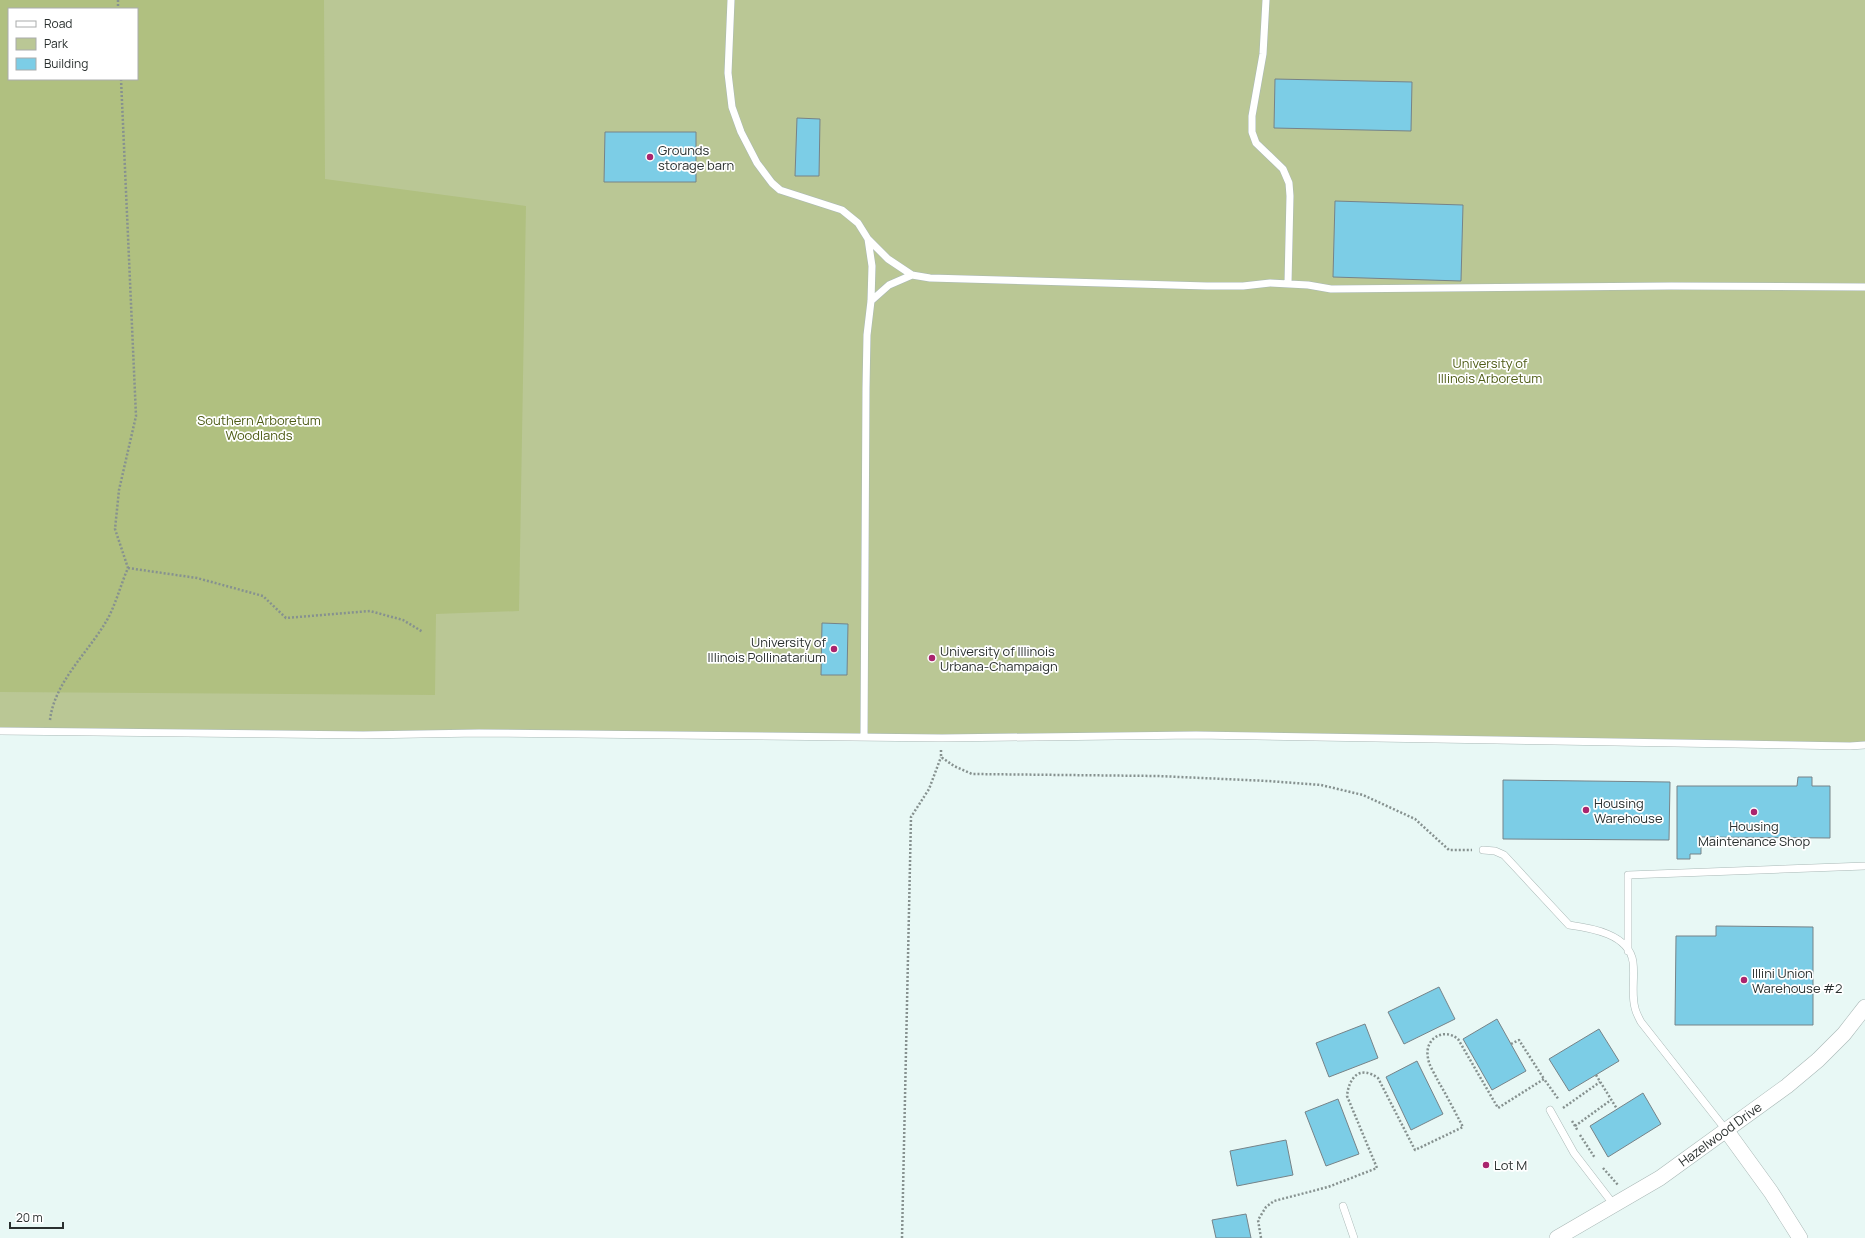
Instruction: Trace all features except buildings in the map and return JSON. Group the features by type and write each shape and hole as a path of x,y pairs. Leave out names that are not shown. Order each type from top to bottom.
{"street":[{"name":"Hazelwood Drive","path":"1557,1238 1660,1178 1787,1086 1818,1060 1844,1034 1865,1007"},
{"path":"1726,1130 1771,1192 1800,1238"}],"lane":[{"path":"731,0 728,73 732,107 741,132 757,162 772,183 780,190 842,210 858,223 868,238 888,259 912,275 930,278 1207,286 1288,283 1331,289 1671,286 1865,287"},
{"path":"1266,0 1263,54 1252,116 1252,132 1256,143 1283,169 1289,183 1288,283"},
{"path":"864,737 866,388 867,335 872,301 872,266 868,238"},
{"path":"872,301 889,285 912,275"},
{"path":"0,731 363,735 495,733 942,738 1196,735 1842,746 1865,745"},
{"path":"1483,850 1495,851 1504,855 1569,925 1605,933 1621,942 1633,961 1634,1007 1641,1022 1726,1130"},
{"path":"1628,951 1628,874 1865,866"},
{"path":"1550,1110 1574,1153 1614,1205"},
{"path":"1343,1206 1354,1238"}],"path":[{"path":"49,731 52,708 75,664 105,624 128,568 115,529 119,490 136,416 121,80"},
{"path":"128,568 197,578 263,596 286,618 370,611 403,620 423,632"},
{"path":"902,1238 911,817 928,789 940,757 942,738"},
{"path":"940,757 954,766 972,774 1158,776 1268,780 1320,785 1363,796 1415,819 1449,850 1483,850"},
{"path":"1261,1238 1258,1220 1262,1213 1274,1201 1328,1187 1377,1168 1347,1096 1348,1085 1354,1077 1362,1072 1371,1073 1378,1078 1415,1150 1463,1127 1428,1060 1428,1046 1433,1038 1439,1034 1454,1036 1458,1039 1498,1108 1544,1079"},
{"path":"1510,1044 1518,1040 1567,1114"},
{"path":"1596,1075 1617,1109"},
{"path":"1563,1108 1600,1082"},
{"path":"1575,1126 1611,1100"},
{"path":"1571,1120 1600,1164 1628,1196"}],"green space":[{"name":"University of Illinois Arboretum","path":"0,0 1865,0 1865,749 1196,735 0,731"},
{"name":"Southern Arboretum Woodlands","path":"0,0 324,0 325,179 526,206 519,611 436,614 435,695 0,692"}],"place":[{"name":"Grounds storage barn","path":"650,157"},
{"name":"University of Illinois Pollinatarium","path":"834,649"},
{"name":"University of Illinois Urbana-Champaign","path":"932,658"},
{"name":"Housing Warehouse","path":"1586,810"},
{"name":"Housing Maintenance Shop","path":"1754,812"},
{"name":"Illini Union Warehouse #2","path":"1744,980"},
{"name":"Lot M","path":"1486,1165"}]}
